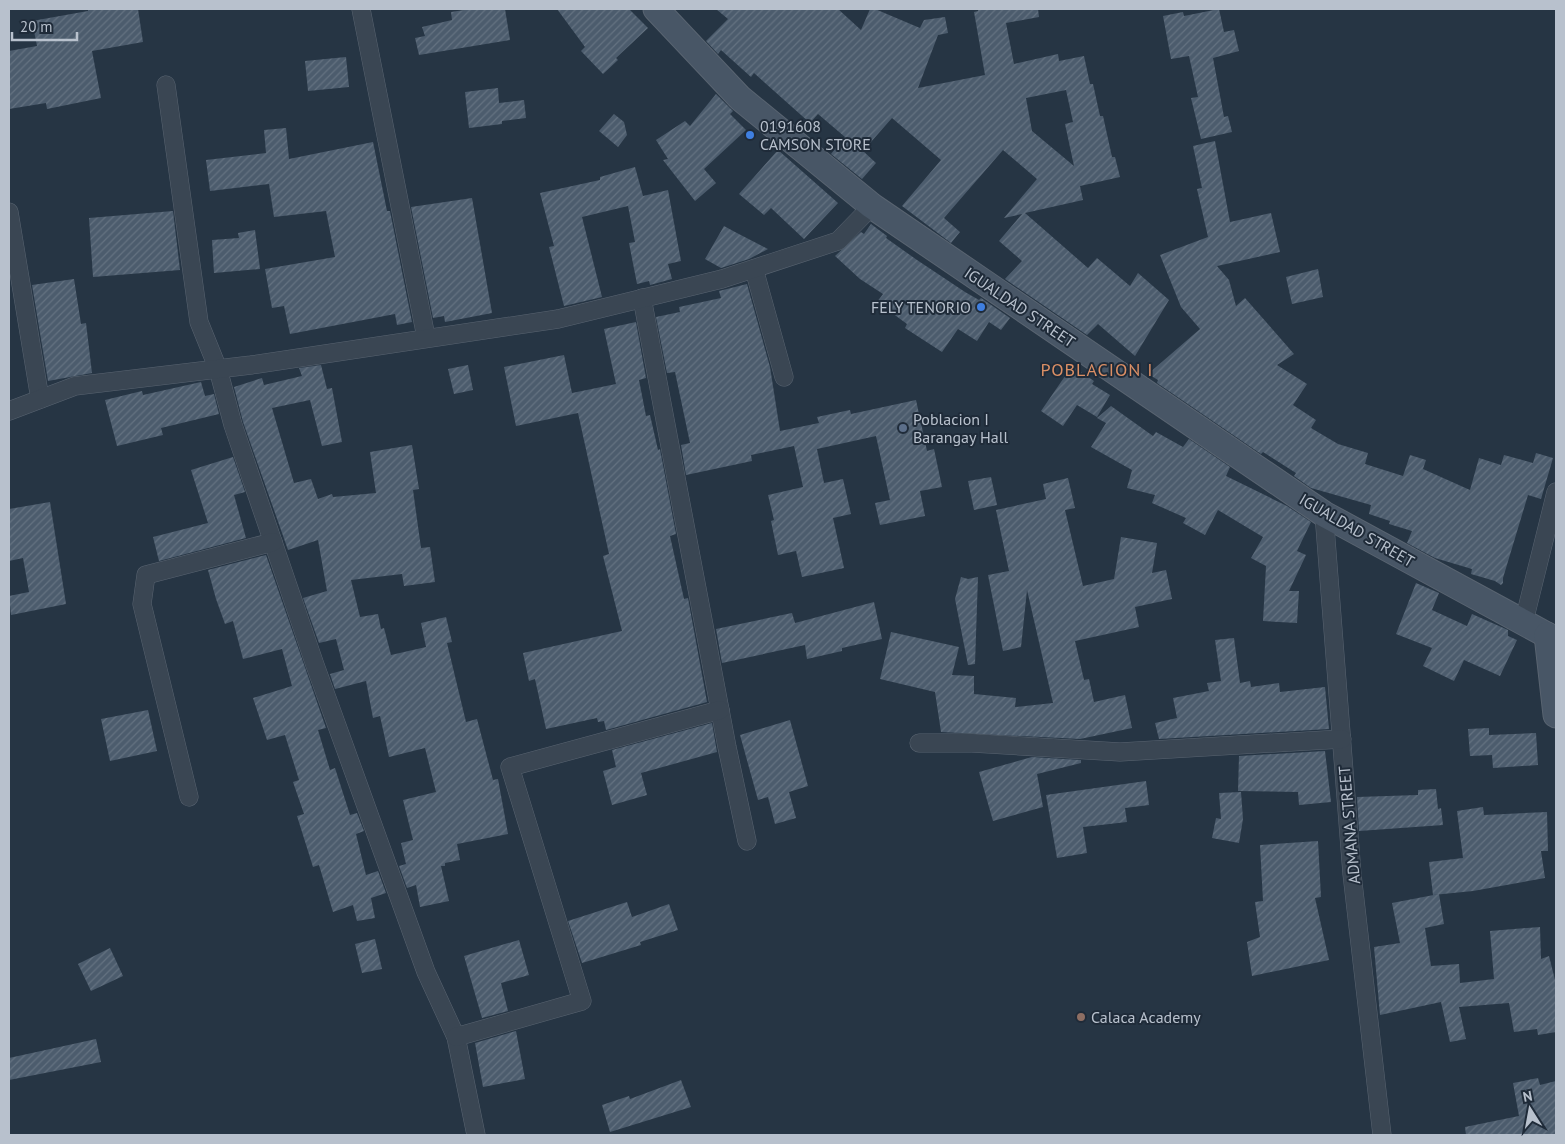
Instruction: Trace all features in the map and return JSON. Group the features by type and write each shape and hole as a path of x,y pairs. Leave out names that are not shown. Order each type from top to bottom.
{"street":[{"path":"361,9 426,337"},
{"name":"IGUALDAD STREET","path":"656,9 740,98 872,206 1324,514 1524,621 1552,638"},
{"path":"166,85 199,322 218,369 233,426 273,542 426,972 456,1037 476,1135"},
{"path":"9,411 74,386 218,369 558,319 722,279 838,241 872,206"},
{"path":"9,212 11,243 40,398"},
{"path":"754,268 784,377"},
{"path":"642,298 720,710 748,841"},
{"path":"1524,621 1556,492"},
{"name":"ADMANA STREET","path":"1324,514 1352,874 1382,1135"},
{"path":"189,797 142,604 146,574 273,542"},
{"path":"1552,638 1556,715"},
{"path":"456,1037 582,1001 510,766 720,710"},
{"path":"919,743 972,743 1120,752 1342,739"}],"building":[{"path":"88,9 138,9 143,42 92,51 101,98 47,109 46,103 9,109 9,51 37,46 32,21 88,11"},
{"path":"471,9 505,9 510,40 419,55 415,38 425,36 422,27 452,20 451,12"},
{"path":"557,9 629,9 648,28 616,58 618,60 603,74 581,51 585,47"},
{"path":"716,9 838,9 861,30 870,9 875,9 920,28 924,20 945,17 948,33 938,35 918,88 985,75 974,12 978,11 978,9 1038,9 1039,17 1006,23 1014,64 1058,54 1059,61 1084,56 1090,84 1093,84 1100,116 1103,116 1112,157 1115,157 1120,177 1080,186 1083,200 1025,213 1088,268 1097,258 1130,286 1138,273 1169,300 1135,356 1098,324 1087,335 1005,279 1022,261 999,241 1022,214 1004,218 1037,179 1003,150 944,218 960,232 951,243 902,206 941,160 892,118 863,151 876,163 862,179 831,154 845,137 818,114 810,123 754,73 751,77 721,50 718,54 706,41 728,19","holes":["1066,90 1073,122 1065,124 1074,166 1032,131 1026,98"]},
{"path":"1219,9 1224,32 1234,30 1239,51 1213,58 1224,117 1228,116 1232,132 1201,139 1191,98 1198,97 1189,56 1171,59 1163,16 1183,12 1184,16"},
{"path":"346,57 349,87 308,91 305,61"},
{"path":"498,88 499,103 524,100 526,118 502,121 502,124 469,128 465,92"},
{"path":"716,94 733,111 730,114 746,130 704,169 716,183 695,201 663,160 668,159 656,140 685,121 690,126"},
{"path":"614,114 624,122 627,135 618,147 599,131"},
{"path":"286,128 289,159 373,142 387,211 390,211 412,322 397,325 395,314 290,334 284,306 272,308 265,269 335,257 326,211 274,217 269,184 210,191 206,160 266,153 264,130"},
{"path":"1215,141 1230,222 1271,213 1280,252 1217,266 1229,280 1236,306 1245,298 1294,354 1277,365 1307,384 1293,405 1316,420 1311,428 1338,444 1368,453 1365,464 1403,476 1410,455 1426,460 1423,469 1470,490 1479,458 1501,465 1504,455 1533,463 1536,453 1553,458 1541,499 1528,495 1501,585 1495,581 1471,574 1472,569 1435,558 1407,543 1412,531 1389,524 1390,521 1369,514 1371,505 1311,488 1294,476 1296,473 1263,452 1261,454 1157,383 1158,380 1148,374 1200,329 1181,307 1160,255 1208,237 1197,189 1202,188 1193,146"},
{"path":"778,150 838,203 804,239 771,208 764,215 739,194"},
{"path":"635,167 643,196 668,190 681,261 668,264 672,279 650,285 649,281 637,284 629,243 635,242 628,206 582,217 602,297 564,306 549,247 554,246 540,193 600,180 600,177"},
{"path":"472,198 492,313 445,322 444,316 433,318 411,207"},
{"path":"173,211 180,270 93,277 89,218"},
{"path":"871,224 887,236 886,238 917,260 965,292 979,300 981,298 1010,318 1001,330 989,322 977,341 958,329 942,352 905,328 907,324 877,302 883,294 860,279 835,256 861,232 864,234"},
{"path":"724,226 768,249 749,259 721,268 705,259"},
{"path":"255,230 260,269 214,273 212,240 239,238 238,233"},
{"path":"1318,269 1323,297 1292,304 1286,277"},
{"path":"74,279 81,324 86,323 92,373 48,381 32,285"},
{"path":"747,284 770,367 780,431 819,423 817,417 850,410 851,414 916,400 927,451 934,449 942,487 920,491 925,516 880,525 875,503 890,500 876,436 817,449 824,483 843,479 851,514 833,518 844,568 802,577 796,551 778,555 771,521 774,520 768,495 803,487 794,446 751,455 752,461 686,475 681,445 690,443 675,372 667,373 656,317 680,312 679,307 721,298 719,291"},
{"path":"636,322 646,378 639,380 646,416 650,415 658,450 660,449 676,534 670,536 684,599 688,598 707,702 606,730 604,721 598,722 597,718 546,729 535,679 529,681 523,653 622,631 603,556 609,554 578,413 516,426 504,367 564,355 572,393 616,384 604,329"},
{"path":"321,365 327,389 332,388 342,442 322,446 310,400 272,408 294,483 311,479 318,499 332,494 333,497 376,493 370,452 412,445 419,489 413,490 421,548 430,547 435,582 404,586 402,574 351,580 360,617 378,614 381,629 384,628 391,655 426,647 421,623 446,617 452,642 447,643 466,722 477,719 493,780 498,779 508,834 457,844 460,860 445,863 445,866 441,866 449,901 420,907 416,885 407,888 399,866 406,864 401,843 413,840 403,800 436,792 425,748 389,757 380,716 373,718 366,681 335,689 330,674 344,670 336,639 319,643 303,598 327,591 318,540 288,550 243,422 234,387 262,378 264,385 302,376 299,368"},
{"path":"468,365 473,390 454,394 448,369"},
{"path":"1072,366 1094,381 1092,384 1110,395 1097,417 1077,405 1063,426 1041,411"},
{"path":"201,382 205,396 214,394 219,414 161,428 163,435 117,446 105,400 142,391 143,395"},
{"path":"1111,406 1153,436 1156,432 1183,447 1189,439 1230,467 1226,476 1287,506 1311,522 1297,551 1306,555 1289,591 1299,591 1297,623 1263,621 1266,566 1251,558 1263,537 1218,510 1205,535 1183,523 1186,518 1152,503 1155,495 1127,488 1132,470 1091,447 1106,423 1097,418"},
{"path":"233,457 245,492 234,495 246,538 159,561 153,537 208,523 191,470"},
{"path":"991,477 997,505 974,510 968,481"},
{"path":"1068,478 1075,508 1065,510 1083,586 1114,579 1121,537 1157,543 1152,573 1166,570 1172,599 1135,607 1139,627 1075,641 1084,680 1089,679 1094,702 1125,695 1132,728 1080,739 941,732 935,692 880,679 891,632 959,647 952,675 974,676 974,694 1016,698 1015,707 1053,703 1027,590 1021,647 1003,651 988,575 1009,571 996,510 1046,499 1043,484"},
{"path":"50,502 66,604 11,615 9,596 29,592 23,558 9,561 9,509"},
{"path":"266,555 326,728 318,730 330,770 335,768 350,815 357,813 364,831 356,834 366,875 378,871 386,893 371,898 375,918 357,921 353,905 333,912 319,865 313,867 297,816 304,814 293,782 299,780 285,735 267,740 253,698 292,686 282,649 243,659 233,621 225,624 216,599 208,570"},
{"path":"961,577 968,579 978,577 975,664 968,665 955,599"},
{"path":"1416,583 1439,593 1432,610 1467,626 1472,614 1508,630 1508,636 1517,640 1500,676 1464,660 1454,681 1423,666 1432,648 1396,634"},
{"path":"874,602 882,639 842,648 842,651 807,659 805,645 722,663 716,629 792,613 795,623"},
{"path":"1234,638 1240,683 1250,681 1251,687 1279,683 1280,692 1325,687 1329,729 1159,739 1155,723 1177,718 1173,698 1209,691 1207,683 1221,681 1215,640"},
{"path":"148,710 157,751 110,761 101,719"},
{"path":"790,720 808,786 789,792 796,818 775,824 768,797 758,800 740,735"},
{"path":"712,723 717,752 641,773 647,795 612,805 603,771 616,767 612,750"},
{"path":"1489,728 1489,735 1536,733 1538,765 1493,768 1492,755 1470,756 1468,729"},
{"path":"1325,751 1331,802 1299,805 1298,792 1238,791 1239,756"},
{"path":"1032,757 1081,760 1081,763 1037,774 1043,807 993,821 979,772"},
{"path":"1146,781 1149,805 1125,808 1127,822 1083,827 1087,853 1057,858 1046,795"},
{"path":"1436,789 1438,809 1441,808 1443,825 1359,831 1357,797 1418,795 1418,790"},
{"path":"1241,792 1243,819 1239,843 1212,838 1216,818 1221,819 1219,793"},
{"path":"1483,807 1484,815 1547,812 1548,851 1541,851 1545,878 1473,891 1433,895 1429,862 1463,858 1457,811"},
{"path":"1318,841 1321,897 1315,898 1329,960 1252,976 1247,942 1260,937 1255,902 1263,901 1260,845"},
{"path":"1439,894 1444,924 1425,928 1431,966 1459,964 1460,983 1494,979 1490,931 1540,927 1541,959 1549,956 1556,984 1556,1032 1538,1035 1537,1029 1514,1032 1509,1003 1459,1007 1466,1039 1450,1042 1441,1002 1380,1015 1374,947 1400,943 1392,903"},
{"path":"627,902 632,917 669,904 678,930 640,942 641,945 582,963 568,921"},
{"path":"375,939 382,969 362,973 355,944"},
{"path":"519,940 529,975 501,983 508,1011 482,1018 464,956"},
{"path":"110,948 123,976 91,991 78,964"},
{"path":"516,1031 525,1079 483,1087 475,1043"},
{"path":"96,1039 101,1062 9,1080 9,1058"},
{"path":"1538,1078 1540,1085 1556,1081 1556,1135 1466,1135 1465,1127 1519,1116 1513,1083"},
{"path":"681,1080 691,1107 610,1132 602,1105 629,1096 630,1099"}],"place":[{"name":"0191608 CAMSON STORE","path":"750,135"},
{"name":"FELY TENORIO","path":"981,307"},
{"name":"Poblacion I Barangay Hall","path":"903,428"},
{"name":"Calaca Academy","path":"1081,1017"}],"district":[{"name":"POBLACION I","path":"1097,369"}]}
